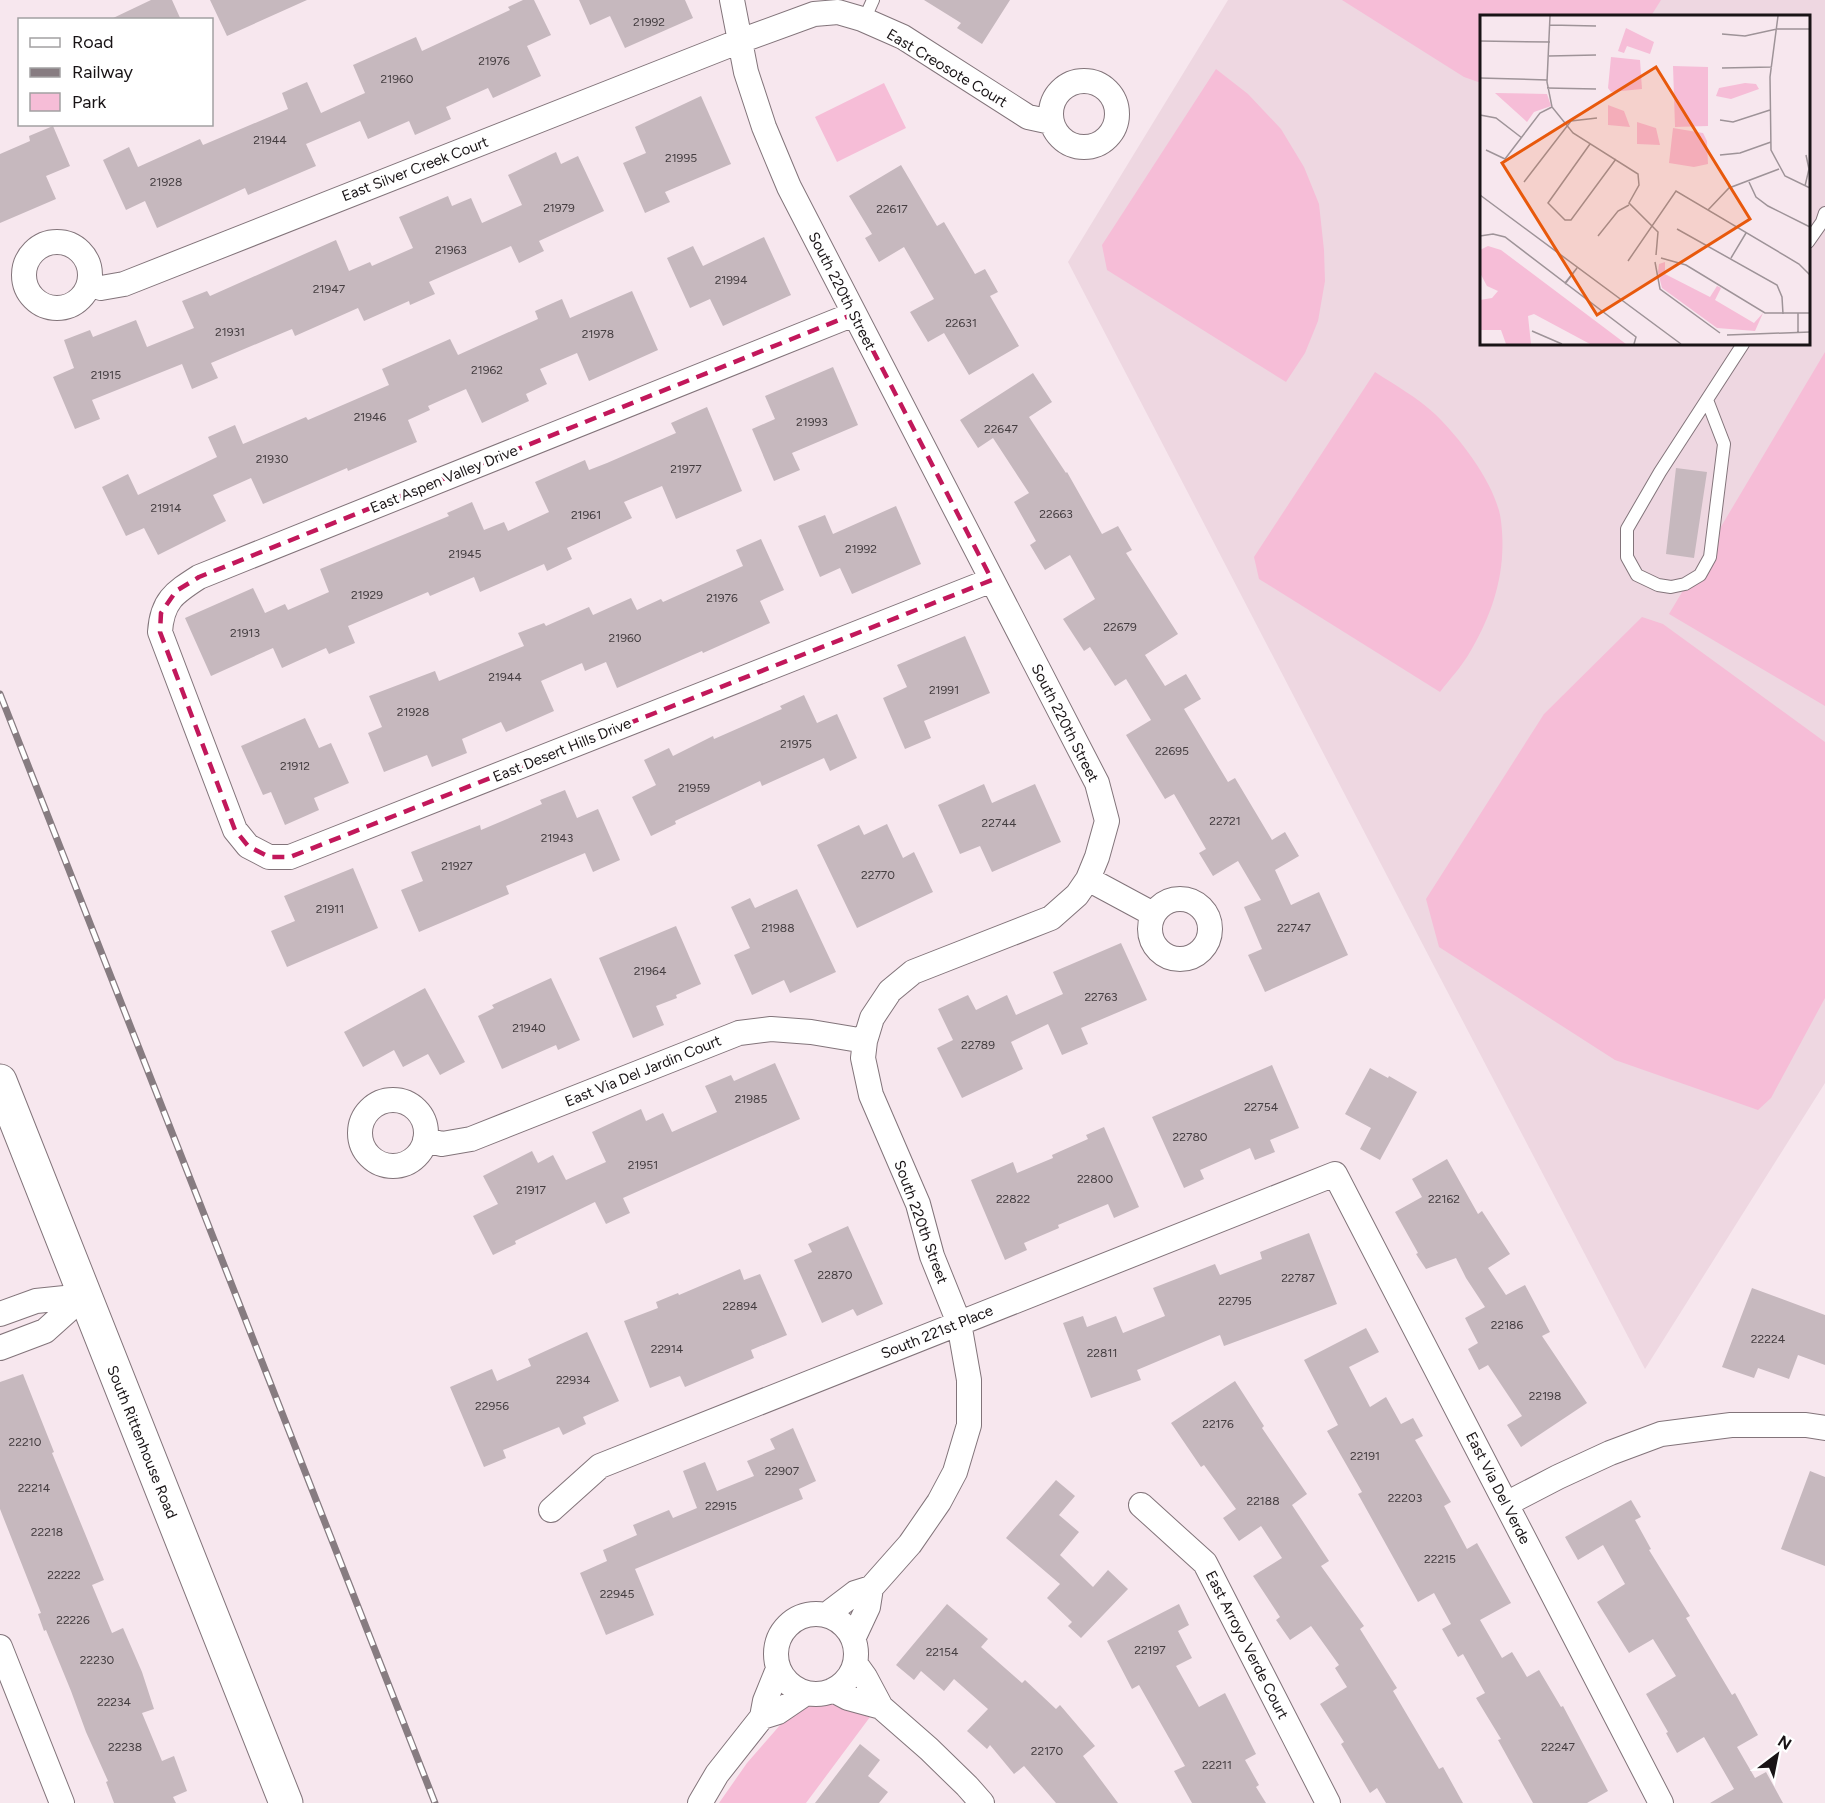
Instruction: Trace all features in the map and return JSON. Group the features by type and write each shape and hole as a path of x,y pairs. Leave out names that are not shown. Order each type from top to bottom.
{"main road":[{"name":"South Rittenhouse Road","path":"0,1081 285,1803"}],"street":[{"name":"South 220th Street","path":"732,0 746,72 764,127 789,187 1097,783 1107,821 1088,879 1077,895 1051,918 913,972 890,991 872,1018 863,1058 871,1095 918,1204 932,1256 959,1323 969,1380 969,1425 955,1472 939,1502 910,1544 871,1588 855,1593 826,1615"},
{"name":"East Creosote Court","path":"740,41 814,14 869,10 903,37 1029,117 1051,122"},
{"name":"East Silver Creek Court","path":"89,284 101,288 124,284 740,41"},
{"name":"East Aspen Valley Drive","path":"198,732 160,632 161,613 176,591 199,577 854,314"},
{"name":"East Desert Hills Drive","path":"198,732 235,830 248,846 269,857 291,857 992,580"},
{"path":"1088,879 1154,914"},
{"name":"East Via Del Jardin Court","path":"425,1140 442,1144 471,1139 739,1033 771,1029 811,1032 865,1041"},
{"name":"South 221st Place","path":"551,1510 600,1466 1335,1174"},
{"name":"East Via Del Verde","path":"1335,1174 1661,1803"},
{"path":"0,1314 36,1301 84,1296"},
{"path":"0,1348 45,1331 84,1296"},
{"path":"1506,1504 1610,1453 1661,1434 1731,1425 1806,1425 1825,1428"},
{"name":"East Arroyo Verde Court","path":"1141,1505 1205,1563 1328,1803"},
{"name":"South 220th Street","path":"853,1639 868,1607 871,1588"},
{"path":"826,1615 847,1628 853,1639 855,1663 847,1679 833,1690 820,1694 806,1693 789,1684 778,1669 775,1656 782,1632 801,1616 826,1615"},
{"path":"0,1647 62,1803"},
{"path":"855,1663 881,1707 929,1749 982,1803"},
{"path":"700,1803 717,1774 762,1717 778,1669"},
{"path":"833,1690 848,1698 881,1707"},
{"path":"762,1717 778,1712 806,1693"}],"lane":[{"path":"1810,240 1825,213"},
{"path":"1707,400 1724,444 1710,557 1700,575 1685,584 1658,585 1637,574 1627,557 1627,530 1660,472 1742,345"}],"highlighted area":[{"path":"854,314 992,580 290,857 269,857 248,846 235,830 160,632 161,613 176,591 199,577"}],"shaded area":[{"path":"1228,0 1825,0 1825,1083 1645,1369 1068,262"}],"green space":[{"path":"1342,0 1661,0 1652,15 1480,15 1480,83 1464,77"},
{"path":"1216,69 1248,94 1281,129 1304,167 1319,204 1325,281 1318,321 1305,353 1286,382 1107,270 1102,245"},
{"path":"884,83 906,128 837,162 815,117"},
{"path":"1825,352 1825,706 1669,614"},
{"path":"1375,372 1428,408 1445,424 1466,449 1485,478 1493,493 1501,521 1502,556 1492,605 1470,652 1440,692 1259,579 1254,557"},
{"path":"1642,617 1663,624 1825,742 1825,998 1771,1098 1758,1110 1615,1060 1439,947 1426,899 1544,714"},
{"path":"827,1702 853,1707 870,1717 806,1803 719,1803 747,1763 788,1716 804,1706"}],"building":[{"path":"151,0 172,0 180,18 113,18"},
{"path":"210,0 307,0 227,36"},
{"path":"523,0 534,0 551,35 527,46 541,76 493,98 488,88 446,107 451,119 415,135 409,121 368,139 360,121 306,144 316,166 248,195 245,188 157,228 145,201 126,210 103,160 129,147 138,167 200,139 203,145 288,109 282,93 307,82 321,113 365,93 353,65 416,37 422,51 510,10 508,7"},
{"path":"579,0 685,0 693,18 625,48 610,16 590,25"},
{"path":"924,0 1010,0 982,44 957,28 961,23"},
{"path":"701,96 731,164 665,192 670,202 645,213 623,163 646,153 635,127"},
{"path":"53,126 70,166 46,176 56,199 0,223 0,154 30,141 29,136"},
{"path":"556,152 561,164 578,156 604,211 539,241 544,251 519,263 511,246 429,282 435,294 410,305 409,301 364,321 358,308 295,336 292,329 211,363 218,378 192,389 182,364 92,400 100,419 75,429 53,377 74,368 64,340 90,330 93,337 136,320 147,347 194,328 182,301 207,291 210,296 336,240 349,271 370,262 372,266 413,248 399,217 448,196 452,206 471,198 482,223 522,205 508,175"},
{"path":"901,165 937,226 944,222 975,274 985,269 998,292 990,296 1019,346 969,375 944,333 928,342 910,312 934,299 904,247 879,262 865,238 872,234 849,196"},
{"path":"764,237 791,295 723,326 710,299 690,308 667,258 693,246 703,266"},
{"path":"632,291 658,350 589,381 577,353 540,369 547,384 526,394 529,401 482,423 466,389 428,406 430,410 408,420 417,442 348,471 347,468 263,504 251,478 213,495 226,521 158,555 144,528 126,536 102,487 128,474 138,495 217,457 208,437 235,425 243,444 306,417 308,420 389,385 382,369 450,339 458,355 538,319 535,311 562,299 570,318"},
{"path":"833,367 858,425 792,453 800,470 774,481 752,429 775,419 765,396"},
{"path":"1033,373 1052,402 1029,417 1067,472 1102,534 1118,526 1132,550 1126,553 1178,634 1145,655 1165,686 1186,674 1201,699 1184,709 1228,782 1235,778 1272,840 1285,832 1299,856 1275,870 1291,905 1319,892 1348,955 1265,992 1248,955 1262,949 1244,907 1261,900 1238,861 1213,876 1199,853 1206,849 1174,794 1165,799 1126,735 1151,720 1126,679 1115,686 1090,647 1084,651 1063,619 1095,599 1070,555 1045,570 1030,545 1036,541 1014,502 1029,493 993,438 978,448 960,420"},
{"path":"707,407 742,491 676,519 662,486 624,502 632,518 567,548 572,559 547,571 544,564 480,592 474,577 430,596 428,592 348,626 355,643 329,654 326,648 282,668 273,648 211,676 185,618 253,588 265,613 285,604 288,610 329,592 320,569 449,516 447,513 472,502 484,530 504,522 508,531 549,512 535,482 585,460 589,470 676,433 671,423"},
{"path":"1676,468 1707,472 1694,558 1666,554"},
{"path":"896,506 921,564 852,594 840,568 820,577 798,526 825,515 833,534"},
{"path":"761,539 784,590 760,601 770,623 617,688 606,662 585,671 582,663 541,681 554,711 506,732 501,722 462,739 467,753 432,767 427,755 384,772 368,733 382,727 369,696 435,671 439,681 524,646 518,633 544,623 546,626 589,607 593,615 631,598 637,610 661,599 663,602 743,566 736,550"},
{"path":"965,636 990,693 924,721 931,738 905,749 883,698 907,687 897,665"},
{"path":"804,695 817,723 837,714 857,758 830,771 824,758 762,786 760,781 675,821 676,824 651,836 632,797 656,785 644,760 669,748 673,756 713,736 714,739 782,709 780,706"},
{"path":"305,718 319,748 331,743 349,783 314,798 319,810 285,825 271,792 263,795 241,746"},
{"path":"984,784 992,803 1035,784 1061,842 992,872 980,846 960,854 938,805"},
{"path":"565,790 577,818 598,809 620,860 593,872 585,853 506,886 509,894 419,932 401,890 423,881 411,852 480,825 481,830 542,804 540,800"},
{"path":"887,824 903,858 914,852 933,892 857,928 817,845 859,825 864,835"},
{"path":"353,868 378,928 287,967 271,931 295,921 284,896"},
{"path":"797,889 836,972 790,993 784,980 752,995 734,955 750,948 731,907 750,898 755,908"},
{"path":"676,926 701,984 676,995 677,998 656,1006 664,1025 633,1038 599,958"},
{"path":"1121,943 1147,1000 1081,1028 1088,1044 1062,1055 1048,1024 1011,1042 1023,1069 962,1098 937,1048 953,1040 938,1009 968,995 976,1010 1007,995 1016,1015 1063,994 1053,972"},
{"path":"551,978 580,1040 558,1050 556,1045 502,1069 478,1016 494,1008 492,1005"},
{"path":"425,988 465,1062 440,1075 428,1054 403,1067 394,1050 363,1067 344,1032"},
{"path":"775,1063 800,1119 623,1198 630,1213 606,1224 595,1202 515,1241 516,1244 493,1255 473,1216 498,1204 483,1176 532,1151 538,1163 553,1155 566,1180 606,1162 592,1132 641,1109 646,1121 663,1113 672,1132 717,1112 705,1086 731,1075 734,1081"},
{"path":"1272,1065 1299,1128 1270,1140 1275,1152 1255,1160 1250,1148 1200,1170 1204,1179 1184,1188 1152,1117"},
{"path":"1370,1068 1417,1092 1380,1160 1360,1149 1371,1128 1345,1114"},
{"path":"1104,1127 1139,1207 1114,1218 1108,1204 1058,1225 1059,1228 1024,1243 1027,1250 1005,1260 971,1180 1013,1162 1017,1173 1053,1158 1052,1155 1088,1139 1086,1135"},
{"path":"1447,1159 1478,1214 1482,1211 1510,1254 1488,1268 1506,1295 1525,1285 1550,1332 1542,1336 1587,1403 1521,1447 1507,1425 1522,1416 1488,1365 1479,1370 1468,1349 1478,1343 1465,1318 1485,1307 1456,1258 1426,1269 1395,1212 1422,1197 1412,1179"},
{"path":"848,1226 883,1304 857,1316 853,1309 822,1323 794,1260 812,1252 808,1244"},
{"path":"1309,1233 1337,1304 1224,1346 1220,1335 1137,1370 1141,1380 1091,1398 1063,1323 1083,1316 1087,1327 1116,1316 1123,1333 1165,1316 1153,1288 1215,1264 1220,1275 1262,1259 1260,1252"},
{"path":"740,1269 744,1280 760,1274 787,1335 751,1350 754,1358 685,1387 680,1376 650,1388 624,1321 658,1308 656,1302 678,1293 679,1295"},
{"path":"1752,1288 1825,1315 1825,1365 1798,1355 1789,1379 1758,1368 1754,1378 1722,1367"},
{"path":"1366,1328 1379,1352 1349,1367 1370,1407 1386,1397 1401,1424 1413,1418 1423,1436 1415,1440 1451,1502 1444,1506 1467,1549 1477,1543 1511,1603 1480,1620 1502,1658 1512,1652 1527,1677 1539,1670 1561,1707 1563,1706 1608,1791 1587,1803 1533,1803 1498,1740 1501,1739 1476,1698 1485,1693 1463,1654 1458,1657 1442,1629 1451,1624 1434,1593 1418,1602 1358,1494 1362,1492 1327,1431 1338,1425 1304,1360"},
{"path":"587,1332 619,1401 583,1417 586,1424 563,1435 559,1427 503,1450 506,1458 484,1467 450,1387 492,1369 497,1381 531,1366 528,1359"},
{"path":"23,1374 54,1452 52,1453 104,1580 92,1585 112,1633 123,1628 142,1672 154,1709 142,1713 162,1761 174,1756 187,1791 173,1797 176,1803 114,1803 106,1782 108,1781 46,1630 44,1631 38,1614 41,1613 0,1509 0,1382"},
{"path":"1235,1381 1264,1426 1262,1428 1307,1494 1292,1505 1329,1561 1321,1566 1364,1626 1360,1629 1397,1688 1393,1691 1439,1769 1443,1767 1463,1803 1386,1803 1377,1788 1370,1793 1341,1744 1344,1742 1320,1704 1347,1687 1335,1668 1339,1665 1311,1626 1290,1640 1276,1620 1280,1617 1253,1576 1282,1558 1261,1526 1239,1541 1223,1518 1236,1509 1204,1465 1201,1467 1171,1423"},
{"path":"793,1428 816,1481 799,1489 803,1499 635,1569 654,1615 606,1635 580,1573 607,1561 603,1550 637,1535 633,1525 669,1510 673,1518 697,1508 683,1471 705,1462 717,1491 754,1476 747,1461 775,1449 770,1439"},
{"path":"1810,1471 1825,1477 1825,1566 1781,1549"},
{"path":"1056,1480 1075,1496 1059,1515 1079,1532 1060,1555 1093,1587 1108,1570 1128,1589 1081,1638 1068,1626 1072,1622 1047,1598 1060,1584 1006,1538"},
{"path":"1631,1500 1641,1517 1635,1520 1651,1549 1649,1550 1690,1616 1686,1618 1732,1695 1735,1693 1758,1735 1737,1747 1755,1778 1766,1772 1783,1803 1710,1803 1734,1789 1704,1737 1677,1753 1666,1733 1668,1732 1646,1694 1676,1676 1653,1639 1629,1653 1597,1602 1625,1584 1603,1545 1578,1560 1565,1537"},
{"path":"947,1604 988,1639 981,1647 1022,1683 1025,1680 1056,1709 1060,1705 1095,1746 1083,1756 1118,1803 1056,1803 1024,1766 1014,1774 990,1745 987,1749 967,1731 988,1709 954,1679 944,1691 921,1671 914,1680 896,1665"},
{"path":"1179,1604 1189,1625 1178,1631 1192,1658 1176,1666 1199,1707 1225,1693 1256,1754 1245,1760 1259,1785 1256,1787 1266,1803 1192,1803 1174,1771 1185,1766 1139,1685 1132,1689 1107,1641"},
{"path":"860,1744 880,1760 868,1776 888,1792 879,1803 815,1803"}],"railway":[{"path":"0,694 435,1803"}]}
